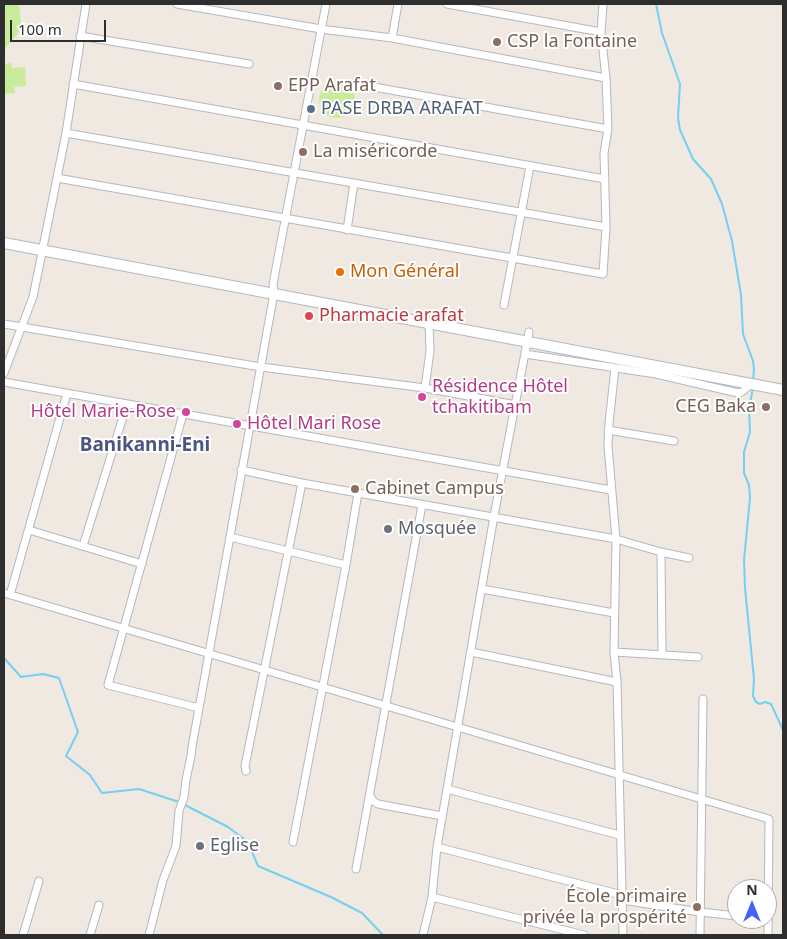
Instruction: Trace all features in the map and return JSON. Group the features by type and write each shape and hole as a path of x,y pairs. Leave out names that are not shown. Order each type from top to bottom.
{"street":[{"path":"4,373 33,297 66,133 86,4"},
{"path":"177,4 321,29 392,38 606,78"},
{"path":"149,935 165,874 176,846 179,811 184,797 192,756 274,293 274,284 326,4"},
{"path":"392,38 398,4"},
{"path":"447,4 601,32"},
{"path":"57,178 603,274 602,265 606,227 604,153 608,128 606,78 601,32 603,4"},
{"path":"80,36 249,64"},
{"path":"73,84 605,179"},
{"path":"374,87 608,128"},
{"path":"66,133 606,227"},
{"path":"504,305 530,166"},
{"path":"347,230 354,183"},
{"path":"4,243 429,323 528,337 783,390"},
{"path":"425,388 430,351 429,323"},
{"path":"4,324 261,367 425,388 516,405"},
{"path":"423,935 432,896 437,846 494,516 528,337"},
{"path":"525,354 668,376 738,393 751,384"},
{"path":"615,368 608,446 616,540 614,652 617,682 623,935"},
{"path":"4,382 612,490"},
{"path":"67,393 29,530 7,594 768,819 767,879"},
{"path":"83,546 127,404"},
{"path":"183,414 108,685 199,708"},
{"path":"608,430 674,441"},
{"path":"242,470 616,540 689,558"},
{"path":"246,770 245,766 302,482"},
{"path":"293,842 358,493"},
{"path":"356,869 422,505"},
{"path":"29,530 142,564"},
{"path":"230,537 346,565"},
{"path":"661,552 662,655"},
{"path":"482,589 614,613"},
{"path":"471,652 617,682"},
{"path":"614,652 698,657"},
{"path":"700,935 703,699"},
{"path":"447,789 620,835"},
{"path":"370,795 378,804 442,816"},
{"path":"437,846 622,897 700,912 727,915"},
{"path":"22,935 39,881"},
{"path":"432,896 584,935"},
{"path":"90,935 99,905"}],"green space":[{"path":"4,4 19,4 21,22 20,31 4,50"},
{"path":"11,63 12,68 25,67 26,86 14,87 15,93 4,94 4,64"},
{"path":"337,82 344,83 350,87 354,93 354,107 350,113 344,117 337,118 330,117 324,113 320,107 319,100 320,93 324,87 330,83"}],"waterway":[{"path":"656,4 662,33 680,84 678,118 680,130 693,159 711,179 722,204 732,241 741,295 743,334 753,361 753,381"},
{"path":"753,388 749,409 750,432 744,452 744,473 749,485 750,498 744,560 754,679 753,696 756,702 760,704 765,702 771,704 783,730"},
{"path":"4,658 21,677 43,674 59,678 78,732 66,756 90,775 102,793 139,789 179,802 228,827 248,842 258,866 331,897 362,913 383,935"}],"place":[{"name":"CSP la Fontaine","path":"497,42"},
{"name":"EPP Arafat","path":"278,86"},
{"name":"PASE DRBA ARAFAT","path":"311,109"},
{"name":"La miséricorde","path":"303,152"},
{"name":"Mon Général","path":"340,272"},
{"name":"Pharmacie arafat","path":"309,316"},
{"name":"Résidence Hôtel tchakitibam","path":"422,397"},
{"name":"CEG Baka","path":"766,407"},
{"name":"Hôtel Marie-Rose","path":"186,412"},
{"name":"Hôtel Mari Rose","path":"237,424"},
{"name":"Cabinet Campus","path":"355,489"},
{"name":"Mosquée","path":"388,529"},
{"name":"Eglise","path":"200,846"},
{"name":"École primaire privée la prospérité","path":"697,907"}],"district":[{"name":"Banikanni-Eni","path":"145,446"}]}
